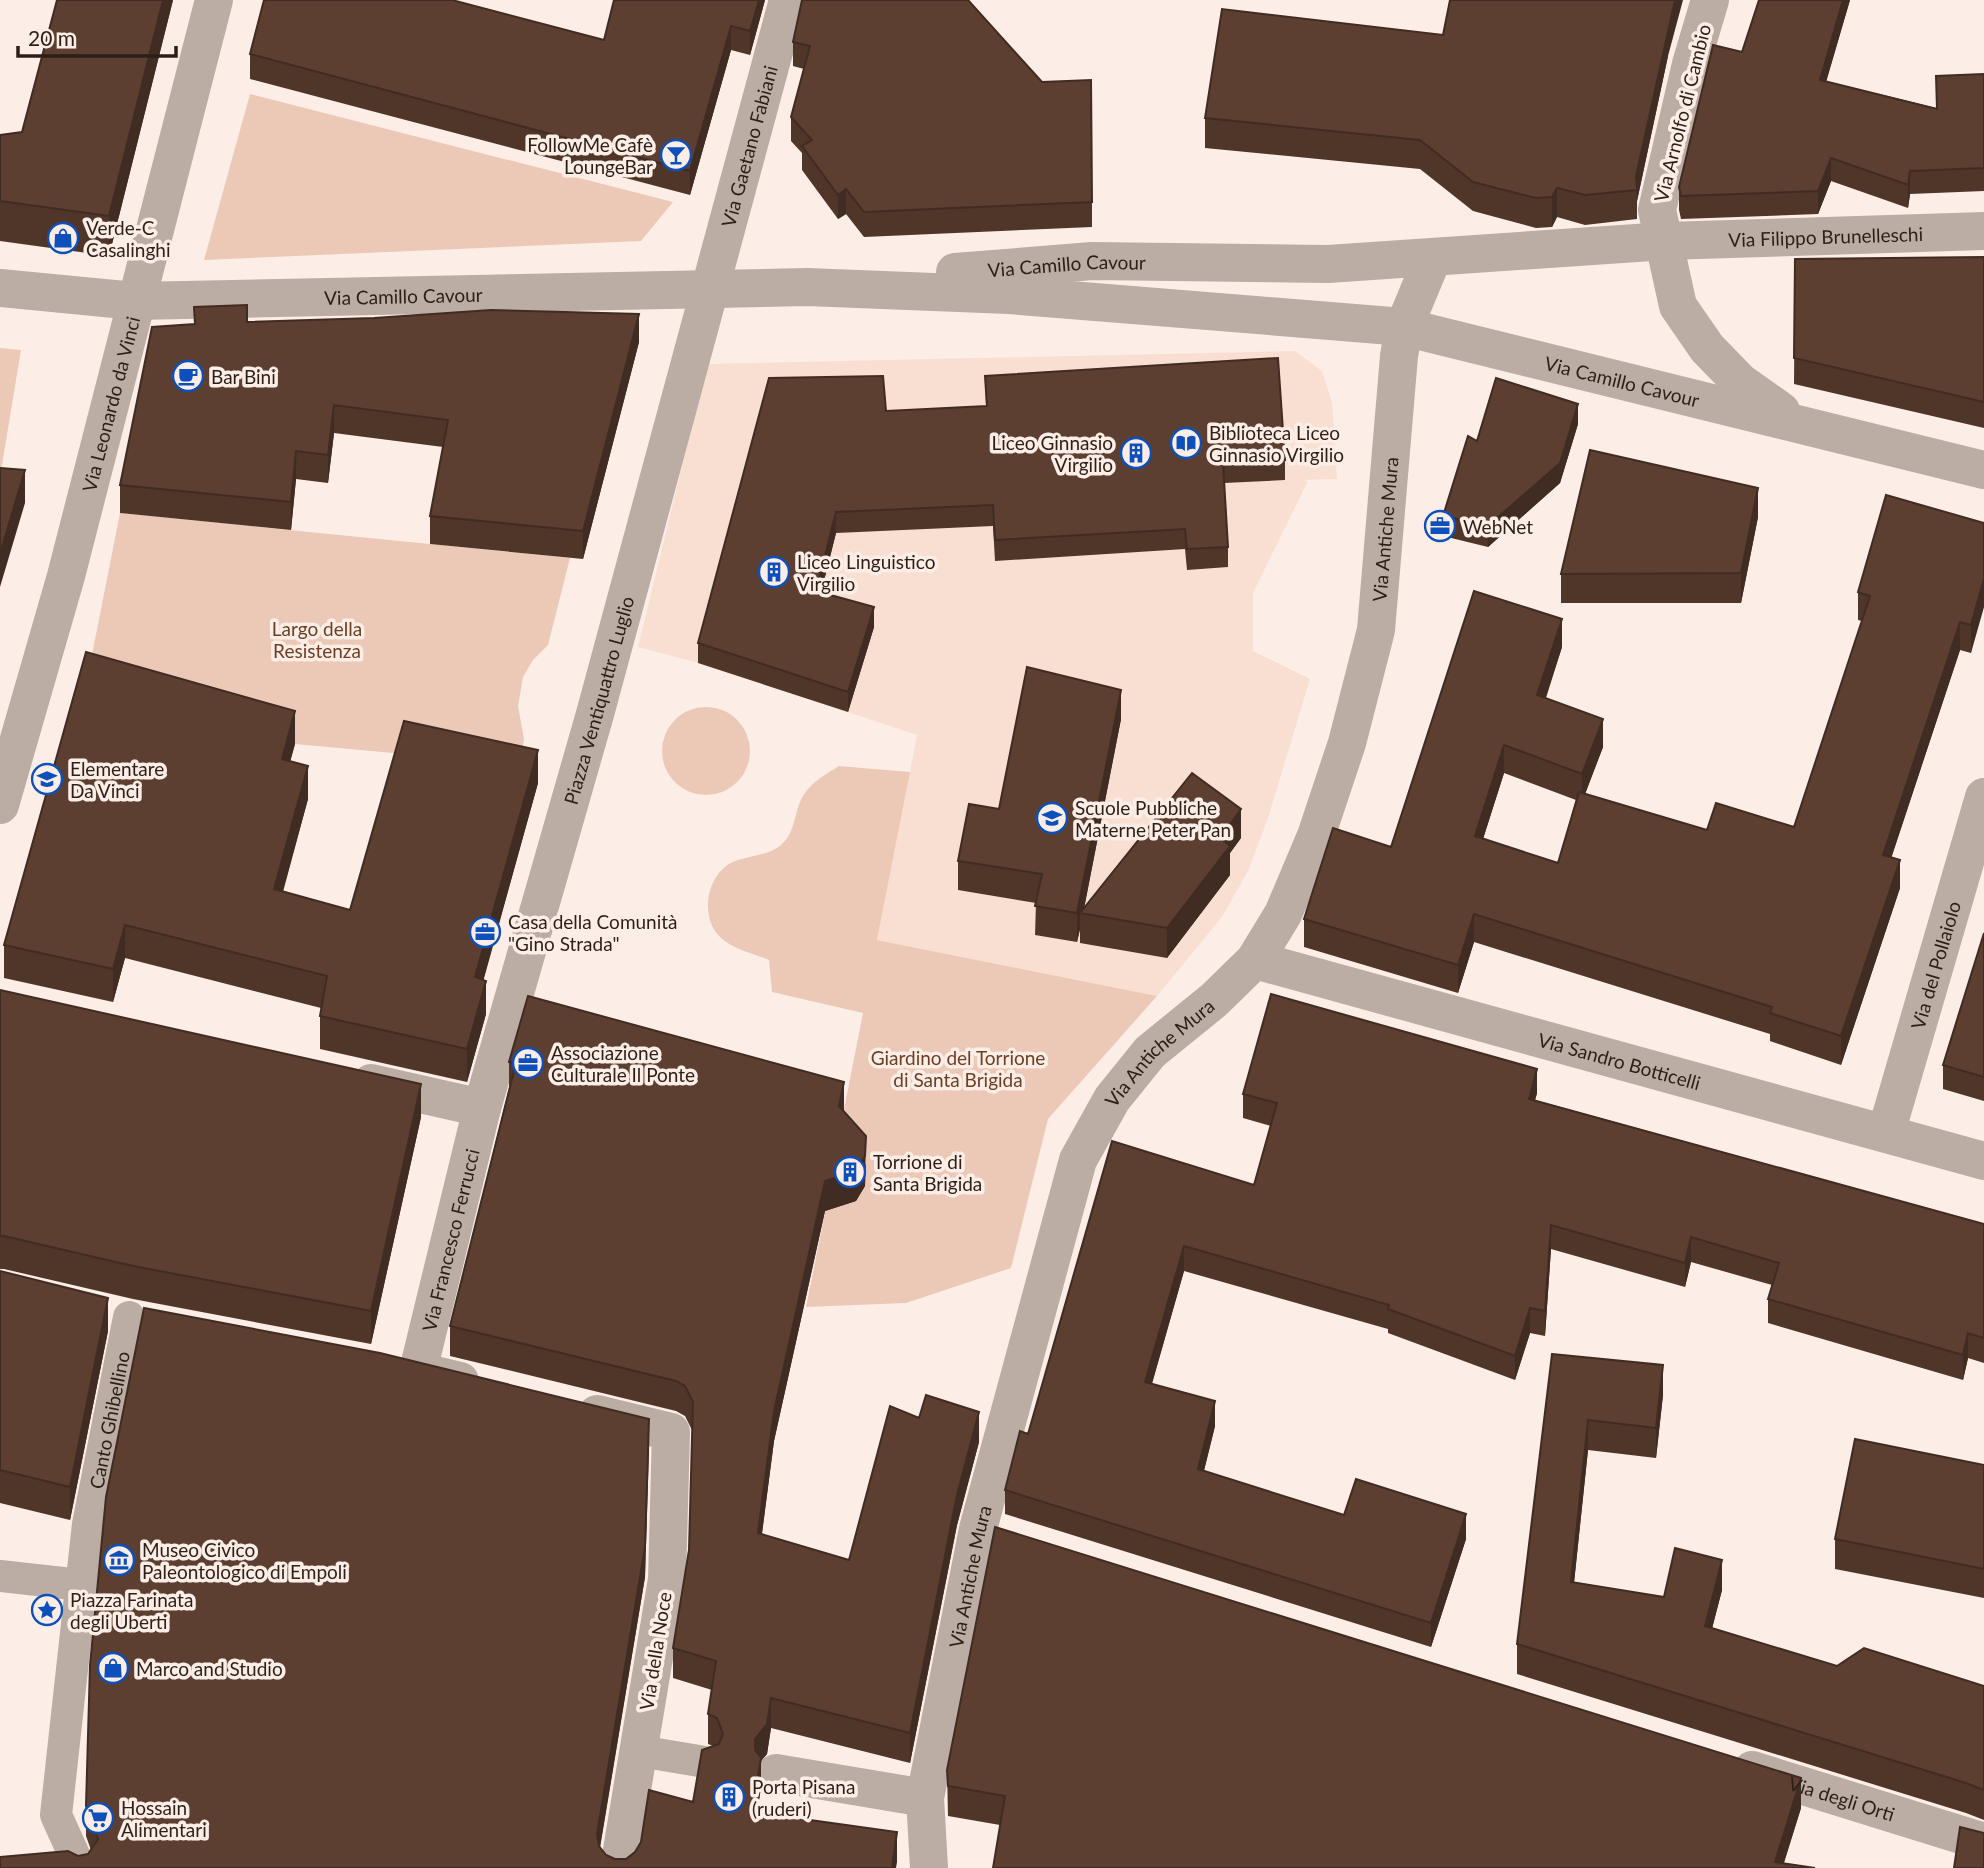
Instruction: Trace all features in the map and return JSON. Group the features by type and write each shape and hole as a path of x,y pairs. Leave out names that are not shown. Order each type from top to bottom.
{"street":[{"name":"Via Leonardo da Vinci","path":"0,805 66,576 214,0"},
{"name":"Via Gaetano Fabiani","path":"709,291 788,0"},
{"name":"Via Arnolfo di Cambio","path":"1710,0 1657,210 1666,241 1678,306 1707,348 1740,383 1800,424"},
{"name":"Via Filippo Brunelleschi","path":"1666,241 1984,231"},
{"name":"Via Camillo Cavour","path":"807,287 872,278 1093,261 1328,264 1666,241"},
{"path":"1404,327 1433,257"},
{"name":"Via Camillo Cavour","path":"1009,295 1216,281 1328,264"},
{"path":"1328,264 1360,323"},
{"name":"Via Camillo Cavour","path":"0,288 135,301 807,287 1009,295 1404,327 1984,470"},
{"name":"Piazza Ventiquattro Luglio","path":"482,1108 595,715 709,291"},
{"name":"Via Antiche Mura","path":"929,1868 925,1798 978,1529 1078,1160 1112,1098 1150,1052 1214,1000 1255,960 1283,914 1315,836 1347,743 1376,631 1404,327"},
{"name":"Via del Pollaiolo","path":"1886,1133 1984,797"},
{"name":"Via Sandro Botticelli","path":"1255,960 1984,1161"},
{"path":"334,1075 482,1108"},
{"name":"Via Francesco Ferrucci","path":"482,1108 404,1368 498,1390"},
{"name":"Canto Ghibellino","path":"80,1868 56,1815 88,1524 129,1317"},
{"name":"Via della Noce","path":"564,1406 671,1432 667,1579 619,1868"},
{"path":"978,1529 1018,1541"},
{"path":"0,1576 81,1585"},
{"path":"639,1751 705,1762"},
{"name":"Via degli Orti","path":"1719,1760 1984,1842"},
{"path":"770,1772 925,1798"}],"shaded area":[{"path":"1295,351 1322,371 1332,402 1337,479 1303,480 1308,481 1253,593 1253,651 1310,679 1268,818 1249,869 1222,917 1157,996 877,940 917,735 698,663 638,647 707,364"}],"green space":[{"path":"250,94 673,202 641,241 204,260"},
{"path":"0,348 21,350 0,477"},
{"name":"Largo della Resistenza","path":"120,513 570,558 548,645 533,660 523,677 518,706 524,739 517,778 404,754 295,744 86,685"},
{"path":"706,707 723,711 737,720 746,734 750,751 746,768 737,782 723,791 706,795 689,791 675,782 666,768 662,751 666,734 675,720 689,711"},
{"name":"Giardino del Torrione di Santa Brigida","path":"839,766 910,772 877,940 1157,996 1048,1119 1011,1268 906,1303 806,1307 827,1203 856,1201 865,1186 866,1166 837,1145 863,1013 772,992 769,960 721,938 710,921 708,901 714,881 726,866 768,852 785,841 807,790"}],"building":[{"path":"57,0 163,0 109,216 0,201 0,135 22,132"},
{"path":"264,0 452,0 604,40 614,0 759,0 750,31 731,26 690,171 250,54"},
{"path":"802,0 968,0 1042,82 1091,80 1092,202 864,212 846,189 838,195 802,146 812,140 791,117 810,46 793,42"},
{"path":"1450,0 1675,0 1636,176 1637,190 1585,195 1557,188 1552,197 1536,198 1473,182 1420,140 1205,118 1222,9 1443,35"},
{"path":"1759,0 1843,0 1820,80 1937,109 1936,76 1984,74 1984,168 1910,171 1908,185 1831,158 1818,191 1681,196 1679,187 1713,45 1742,52"},
{"path":"1984,257 1984,402 1794,358 1795,259"},
{"path":"247,305 247,322 374,318 491,310 639,314 583,531 430,516 448,420 334,405 328,455 296,451 291,502 120,485 152,327 195,324 194,307"},
{"path":"1278,358 1285,460 1223,463 1228,547 1187,549 1185,529 995,540 993,505 836,512 816,591 874,607 848,692 698,643 769,378 883,376 886,411 987,406 985,376"},
{"path":"1496,378 1578,404 1560,463 1488,526 1443,516 1468,436 1477,441"},
{"path":"1590,450 1758,488 1741,573 1561,574"},
{"path":"0,468 25,470 0,554"},
{"path":"1886,495 1984,523 1984,579 1971,625 1960,622 1883,855 1900,860 1841,1036 1770,1013 1772,1007 1474,914 1458,965 1304,919 1333,828 1391,847 1474,591 1562,619 1537,695 1603,719 1582,774 1504,745 1475,836 1558,863 1579,792 1707,830 1716,803 1794,827 1870,596 1858,592"},
{"path":"86,652 295,711 282,759 308,766 274,889 350,910 404,721 538,750 475,977 486,981 467,1049 320,1016 327,976 125,925 113,969 4,945"},
{"path":"1027,667 1121,690 1077,913 1035,906 1042,874 958,861 969,804 999,809"},
{"path":"1192,773 1241,809 1220,838 1230,846 1167,928 1080,913"},
{"path":"1984,933 1984,1077 1943,1065"},
{"path":"0,990 421,1084 371,1311 133,1266 0,1236"},
{"path":"1271,994 1537,1069 1529,1099 1984,1224 1984,1338 1968,1333 1963,1355 1768,1299 1779,1263 1691,1237 1685,1263 1551,1225 1545,1311 1530,1308 1515,1356 1388,1309 1389,1305 1184,1246 1145,1382 1215,1401 1198,1469 1344,1515 1356,1479 1466,1514 1431,1623 1005,1490 1020,1431 1028,1434 1112,1141 1254,1185 1277,1103 1243,1094"},
{"path":"528,996 844,1082 839,1106 866,1136 865,1156 856,1171 825,1181 774,1411 758,1533 849,1560 890,1406 919,1418 926,1395 979,1412 957,1495 910,1733 771,1698 767,1724 755,1739 755,1750 761,1758 752,1812 897,1832 892,1868 0,1868 0,1857 68,1851 78,1856 88,1854 98,1839 86,1806 90,1665 106,1497 144,1308 380,1353 649,1419 645,1547 597,1834 599,1846 606,1855 615,1859 626,1859 635,1852 641,1842 649,1790 693,1802 702,1750 719,1744 723,1734 717,1718 708,1714 716,1661 673,1648 689,1550 693,1402 685,1386 676,1381 450,1326 516,1063 509,1062"},
{"path":"0,1271 108,1298 70,1487 0,1470"},
{"path":"1552,1354 1663,1365 1656,1428 1588,1420 1571,1582 1664,1597 1675,1548 1722,1560 1705,1626 1837,1666 1864,1648 1984,1686 1984,1790 1517,1644"},
{"path":"1855,1439 1984,1465 1984,1569 1835,1539"},
{"path":"995,1527 1801,1778 1775,1862 1815,1868 993,1868 1005,1796 948,1786 947,1770"},
{"path":"1960,1827 1984,1833 1984,1868 1954,1868"}],"place":[{"name":"FollowMe Cafè LoungeBar","path":"676,155"},
{"name":"Verde-C Casalinghi","path":"63,238"},
{"name":"Bar Bini","path":"188,376"},
{"name":"Biblioteca Liceo Ginnasio Virgilio","path":"1186,443"},
{"name":"Liceo Ginnasio Virgilio","path":"1136,453"},
{"name":"WebNet","path":"1440,526"},
{"name":"Liceo Linguistico Virgilio","path":"774,572"},
{"name":"Elementare Da Vinci","path":"47,779"},
{"name":"Scuole Pubbliche Materne Peter Pan","path":"1052,818"},
{"name":"Casa della Comunità \"Gino Strada\"","path":"485,932"},
{"name":"Associazione Culturale Il Ponte","path":"528,1063"},
{"name":"Torrione di Santa Brigida","path":"850,1172"},
{"name":"Museo Civico Paleontologico di Empoli","path":"119,1560"},
{"name":"Piazza Farinata degli Uberti","path":"47,1610"},
{"name":"Marco and Studio","path":"113,1668"},
{"name":"Porta Pisana (ruderi)","path":"729,1797"},
{"name":"Hossain Alimentari","path":"98,1818"}]}
